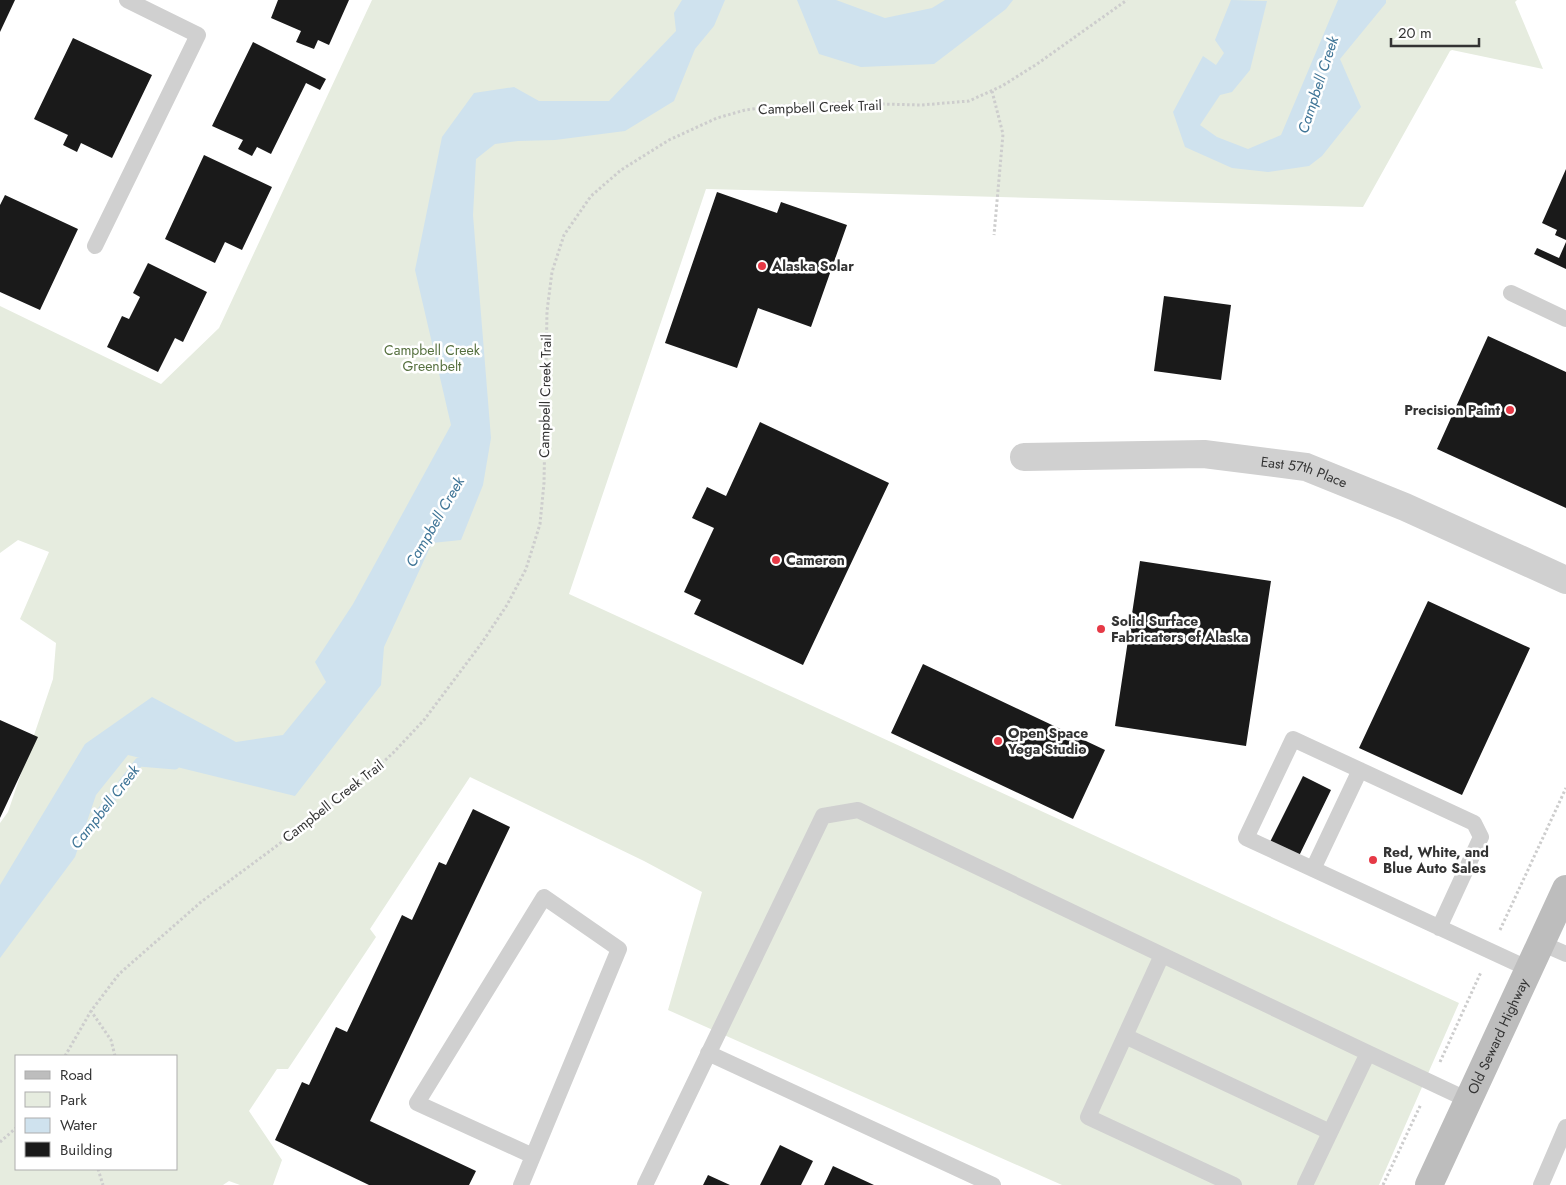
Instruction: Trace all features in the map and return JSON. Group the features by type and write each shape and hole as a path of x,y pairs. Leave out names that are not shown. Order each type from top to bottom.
{"main road":[{"name":"Old Seward Highway","path":"1431,1184 1566,889"}],"street":[{"name":"East 57th Place","path":"1024,457 1204,454 1306,467 1405,507 1566,580"}],"lane":[{"path":"95,246 198,35 127,0"},
{"path":"1511,293 1566,319"},
{"path":"1439,928 1481,837 1474,823 1293,739 1246,838 1439,928 1529,969"},
{"path":"1313,869 1360,770"},
{"path":"645,1185 823,816 858,810 1468,1100"},
{"path":"521,1185 620,949 544,897 417,1103 533,1156"},
{"path":"1541,942 1566,954"},
{"path":"1162,955 1088,1117 1234,1185"},
{"path":"1125,1036 1330,1132"},
{"path":"708,1053 993,1185"},
{"path":"1305,1185 1368,1053"},
{"path":"1541,1185 1566,1127"}],"path":[{"name":"Campbell Creek Trail","path":"66,1055 91,1011 120,974 201,902 352,790 393,754 424,720 481,644 507,605 526,569 540,524 544,483 547,311 552,272 564,235 591,196 621,170 669,140 717,118 745,110 776,106 828,104 922,105 969,101 1037,64 1127,0"},
{"path":"992,90 1003,134 994,235"},
{"path":"1384,1185 1566,788"},
{"path":"91,1011 111,1040 115,1055"},
{"path":"0,1142 15,1129"},
{"path":"98,1170 103,1185"}],"green space":[{"name":"Campbell Creek Greenbelt","path":"372,0 1517,0 1515,2 1543,69 1450,51 1363,207 706,189 569,594 1459,1003 1379,1185 1062,1185 668,1010 702,892 644,861 470,777 370,929 376,937 288,1069 277,1069 249,1111 282,1160 273,1185 240,1185 229,1181 223,1185 0,1185 0,823 8,812 53,679 56,643 20,619 49,552 18,540 0,553 0,306 161,384 219,328"}],"water":[{"path":"682,0 725,0 714,26 695,49 674,101 625,131 555,140 495,144 476,159 473,215 491,438 483,485 461,540 432,543 384,647 381,685 295,796 128,755 96,795 75,857 0,958 0,885 85,744 152,697 236,742 283,735 326,682 315,662 353,604 451,425 415,270 442,137 474,93 514,87 539,101 609,101 676,31 674,13"},
{"path":"797,0 836,0 885,18 932,8 945,0 1013,0 1006,9 934,64 861,67 819,54"},
{"path":"1231,0 1267,1 1250,70 1232,92 1220,95 1200,125 1217,137 1248,149 1281,135 1338,0 1386,0 1386,3 1340,59 1361,107 1322,156 1309,166 1268,172 1232,168 1185,147 1173,112 1203,56 1216,65 1224,53 1215,40"}],"building":[{"path":"0,0 15,0 0,32"},
{"path":"278,0 349,0 329,45 318,40 314,49 296,42 301,31 271,18"},
{"path":"73,38 152,75 112,158 81,143 77,152 63,145 68,135 34,119"},
{"path":"253,42 326,79 320,90 306,83 271,154 257,147 252,156 238,149 243,140 212,126"},
{"path":"204,155 272,187 242,250 225,242 215,263 165,239"},
{"path":"1566,169 1566,240 1555,235 1557,230 1542,223"},
{"name":"Alaska Solar","path":"717,192 777,213 781,202 847,225 811,327 758,308 737,368 665,343"},
{"path":"5,195 78,229 40,310 0,292 0,205"},
{"path":"1566,242 1566,269 1534,254 1537,248 1559,258"},
{"path":"148,263 207,292 183,342 175,338 158,372 107,347 122,316 129,319 140,297 133,293"},
{"path":"1164,296 1231,305 1221,380 1154,371"},
{"name":"Precision Paint","path":"1488,336 1566,372 1566,508 1437,449"},
{"name":"Cameron","path":"760,422 889,483 803,665 694,614 701,600 684,592 714,528 692,518 707,487 726,496"},
{"path":"1140,561 1271,581 1246,746 1115,726"},
{"path":"1428,601 1530,648 1462,795 1359,748"},
{"name":"Open Space Yoga Studio","path":"923,664 1105,750 1073,819 891,733"},
{"path":"0,720 38,737 0,818"},
{"path":"1303,776 1331,790 1298,858 1269,844"},
{"path":"473,809 510,827 370,1121 476,1171 469,1185 369,1185 275,1140 302,1082 309,1085 336,1027 347,1032 402,915 412,920 439,862 446,865"},
{"path":"780,1145 813,1161 801,1185 760,1185"},
{"path":"833,1166 874,1185 824,1185"},
{"path":"708,1175 730,1185 703,1185"}],"waterway":[{"name":"Campbell Creek","path":"75,846 139,762 175,765"}],"place":[{"name":"Alaska Solar","path":"762,266"},
{"name":"Precision Paint","path":"1510,410"},
{"name":"Cameron","path":"776,560"},
{"name":"Solid Surface Fabricators of Alaska","path":"1101,629"},
{"name":"Open Space Yoga Studio","path":"998,741"},
{"name":"Red, White, and Blue Auto Sales","path":"1373,860"}]}
